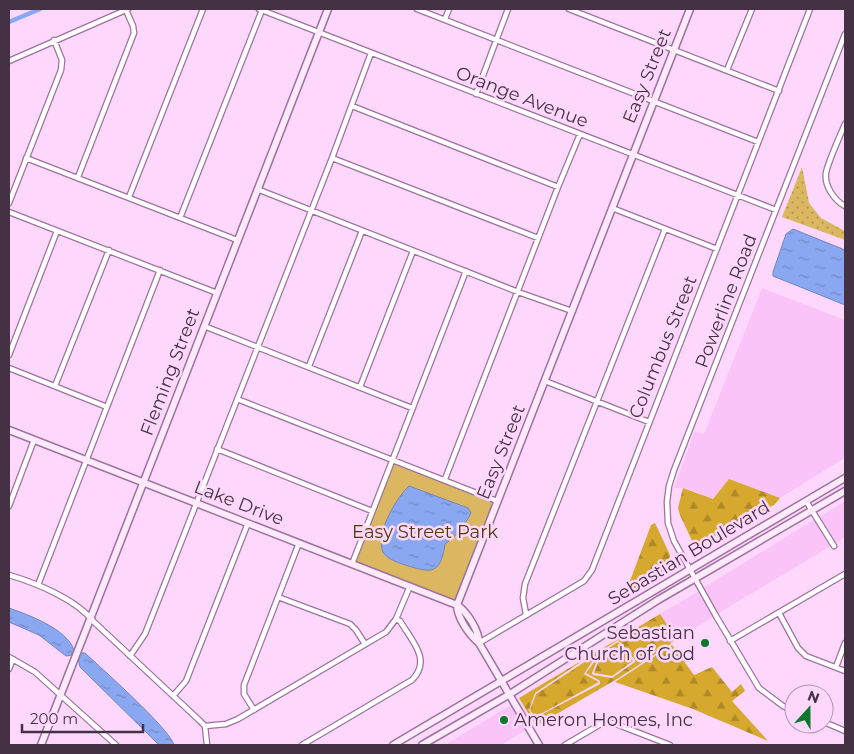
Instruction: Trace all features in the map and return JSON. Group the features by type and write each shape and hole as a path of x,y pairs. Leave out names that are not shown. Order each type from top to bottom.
{"street":[{"path":"9,61 127,9 134,33 78,177"},
{"path":"129,197 203,9"},
{"path":"180,218 261,9"},
{"name":"Orange Avenue","path":"261,9 776,210"},
{"name":"Fleming Street","path":"41,745 328,9"},
{"path":"417,9 758,142"},
{"path":"445,20 449,9"},
{"path":"476,94 508,9"},
{"path":"569,9 779,90"},
{"name":"Easy Street","path":"458,605 497,500 690,9"},
{"path":"728,70 752,9"},
{"name":"Columbus Street","path":"479,643 584,581 592,570 810,9"},
{"name":"Powerline Road","path":"784,706 760,688 694,579 674,541 668,523 667,502 669,486 845,34"},
{"path":"9,203 61,70 62,60 54,40"},
{"path":"130,656 145,634 332,158 371,53"},
{"path":"352,106 558,187"},
{"path":"845,124 825,174 829,188 837,202 845,206"},
{"path":"445,479 580,134"},
{"path":"26,158 237,240"},
{"path":"332,158 538,238"},
{"path":"257,189 518,292 572,311"},
{"path":"612,208 717,249"},
{"path":"9,212 217,292"},
{"path":"526,614 523,598 525,584 666,229"},
{"path":"9,355 57,231"},
{"path":"309,366 362,231"},
{"path":"56,386 109,250"},
{"path":"360,387 413,251"},
{"path":"38,585 160,270"},
{"path":"352,564 466,271"},
{"path":"204,326 412,408"},
{"path":"9,368 107,406"},
{"path":"545,381 649,422"},
{"path":"236,399 497,500"},
{"name":"Lake Drive","path":"9,430 458,605"},
{"path":"9,506 34,440"},
{"path":"217,449 372,511"},
{"name":"Sebastian Boulevard","path":"393,745 845,478"},
{"name":"Sebastian Boulevard","path":"422,745 510,694 658,600 845,491"},
{"path":"806,501 834,546"},
{"path":"173,696 186,681 248,523"},
{"path":"254,710 244,694 244,685 299,543"},
{"path":"730,641 845,574"},
{"path":"9,575 38,585 87,614 205,726 207,745"},
{"path":"205,726 226,724 254,710 386,632 396,620 410,586"},
{"path":"278,597 350,624 365,644"},
{"path":"458,605 458,612 473,639 479,643 539,745"},
{"path":"779,613 798,648 806,656 845,671"},
{"path":"302,745 412,680 419,673 422,663 420,655 400,621 396,620"},
{"path":"836,667 845,643"},
{"path":"9,669 11,658 35,672 116,745"},
{"path":"564,745 604,722 616,724 670,745"}],"shaded area":[{"path":"762,288 845,320 845,453 843,459 780,498 729,479 713,499 687,488 674,488 695,431 704,434"},
{"path":"845,501 845,537 835,544 819,517"},
{"path":"815,519 831,546 717,614 703,588"},
{"path":"699,591 713,617 677,639 660,614"},
{"path":"511,705 526,730 501,745 445,745"}],"green space":[{"path":"802,167 809,203 821,218 845,231 845,240 782,217"},
{"name":"Easy Street Park","path":"398,463 489,499 493,503 493,508 458,598 455,600 450,600 359,565 357,562 357,557 391,467"},
{"path":"729,479 780,498 774,505 697,546 694,545 678,508 683,488 713,499"},
{"path":"655,523 670,555 668,570 635,589 627,589 651,525"},
{"path":"660,614 677,639 617,679 536,726 519,698 590,656 535,693 529,710 533,719 600,684 600,681 586,673 595,661 591,655","holes":["618,640 635,662 612,678 593,675 592,673 601,651"]},
{"path":"618,642 633,661 612,676 594,673 602,652"},
{"path":"672,645 694,675 712,667 732,692 741,684 745,691 732,701 768,741 693,709 615,682"},
{"path":"592,657 593,660 584,674 599,682 535,717 530,710 536,694"}],"water":[{"path":"793,229 845,250 845,305 773,276 786,234"},
{"path":"409,486 468,508 471,513 460,530 445,544 440,563 432,570 419,569 402,564 389,558 383,552 381,544 384,526 398,499"},
{"path":"9,608 56,629 70,642 74,650 72,655 66,656 39,635 9,622"},
{"path":"81,653 85,653 134,699 161,726 174,745 159,745 80,667 78,658"}],"waterway":[{"path":"9,22 40,9"}],"place":[{"name":"Sebastian Church of God","path":"705,643"},
{"name":"Ameron Homes, Inc","path":"504,720"}]}
